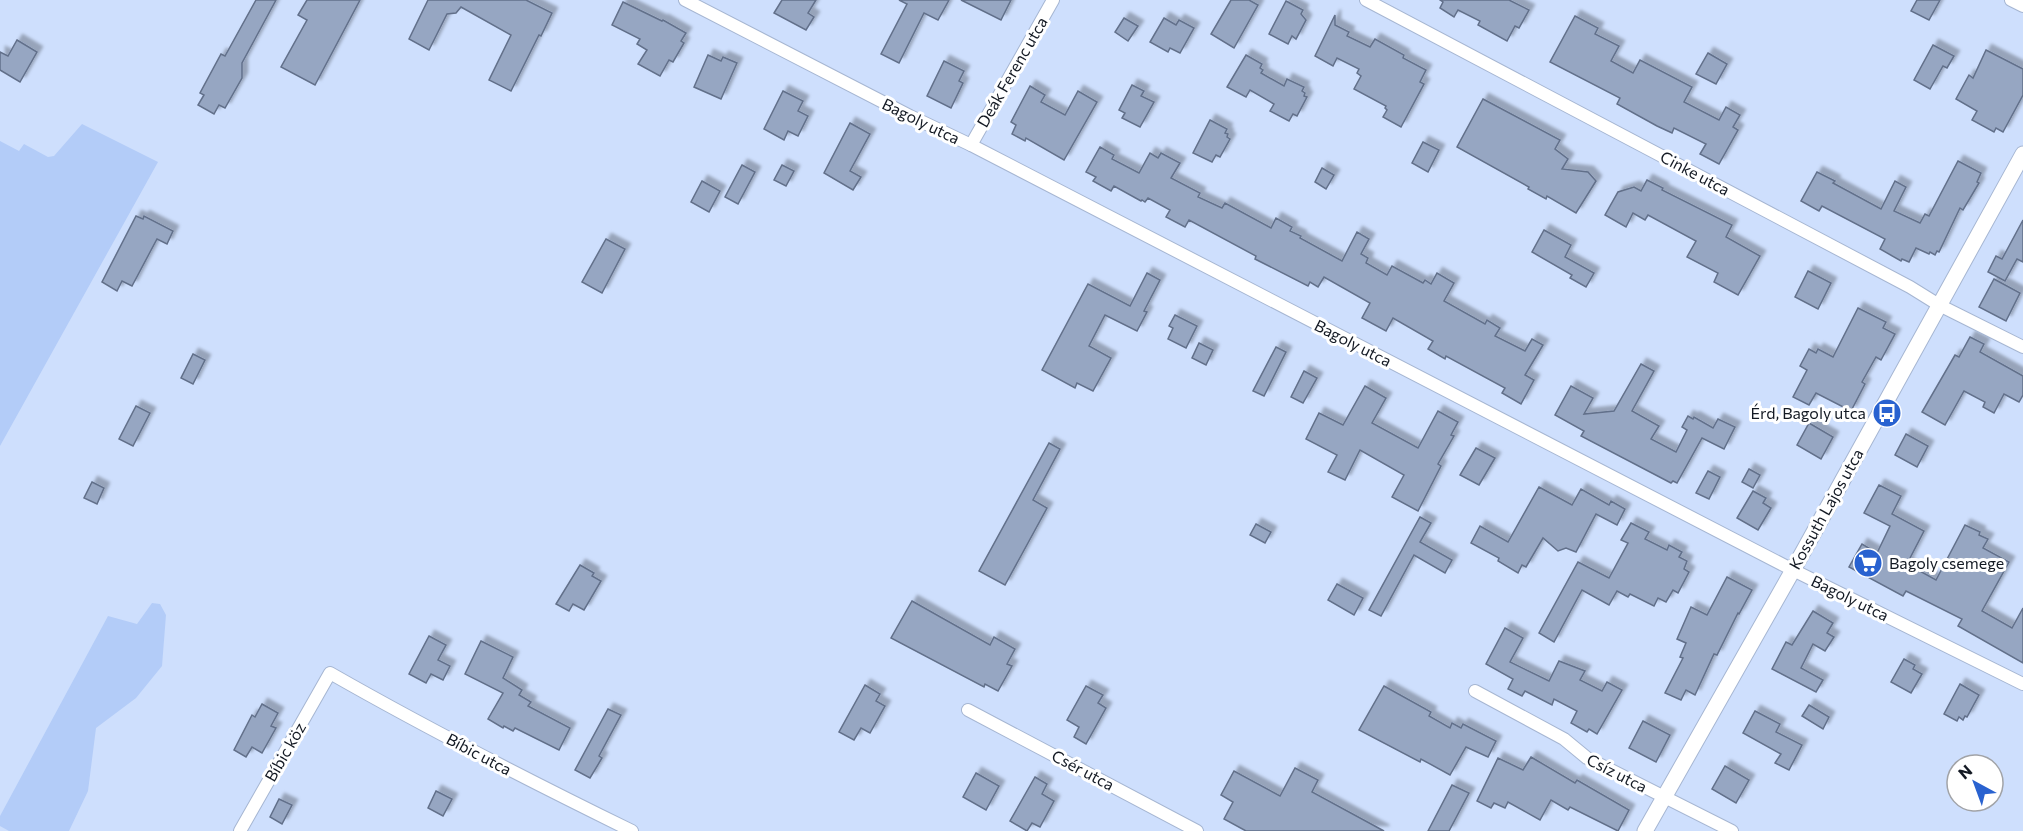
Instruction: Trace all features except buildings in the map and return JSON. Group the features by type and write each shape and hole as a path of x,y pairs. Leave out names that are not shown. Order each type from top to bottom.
{"street":[{"name":"Bagoly utca","path":"685,0 910,116 971,144 1793,570 2023,684"},
{"name":"Deák Ferenc utca","path":"971,144 1053,0"},
{"name":"Cinke utca","path":"1366,0 1890,276 1939,305 2023,347"},
{"path":"2011,0 2023,6"},
{"name":"Kossuth Lajos utca","path":"1645,831 1793,570 2023,154"},
{"name":"Bíbic köz","path":"240,831 330,673"},
{"name":"Bíbic utca","path":"330,673 361,692 523,777 632,831"},
{"name":"Csíz utca","path":"1475,692 1564,739 1587,758 1732,831"},
{"name":"Csér utca","path":"968,710 1197,831"}],"shaded area":[{"path":"82,124 158,162 0,446 0,141 19,151 24,144 48,157 54,156"},
{"path":"152,603 160,604 166,615 162,666 136,698 96,728 88,791 69,831 9,831 0,826 0,816 108,616 137,624"}],"place":[{"name":"Érd, Bagoly utca","path":"1887,413"},
{"name":"Bagoly csemege","path":"1868,563"}]}
